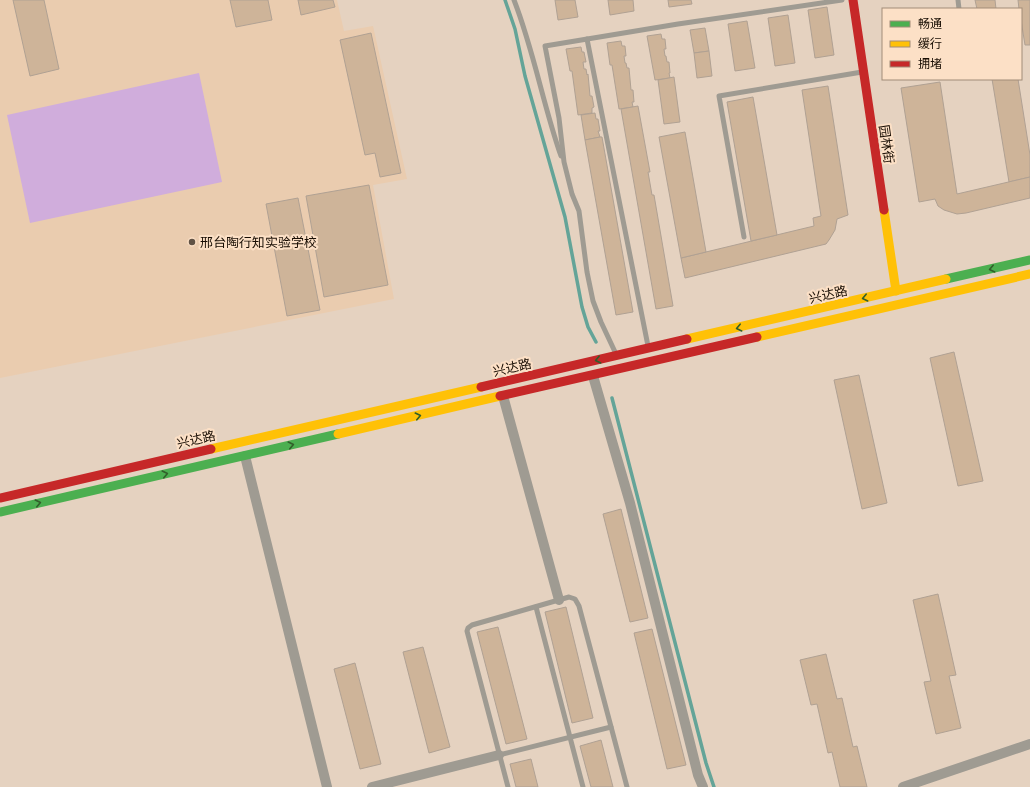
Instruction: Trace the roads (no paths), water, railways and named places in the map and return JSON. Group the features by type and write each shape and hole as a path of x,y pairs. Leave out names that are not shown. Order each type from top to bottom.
{"main road":[{"name":"园林街","path":"852,0 896,291"},
{"name":"兴达路","path":"0,498 1030,260"},
{"name":"兴达路","path":"0,512 1030,274"}],"street":[{"path":"593,376 630,503 691,746 703,787"},
{"path":"503,396 559,600"},
{"path":"245,456 327,787"},
{"path":"903,787 1030,744"},
{"path":"372,787 499,756"}],"lane":[{"path":"514,0 536,69 554,136 566,168"},
{"path":"617,356 593,301 587,272 579,211 572,194 566,168 559,118 545,46 842,0"},
{"path":"587,39 649,348"},
{"path":"744,237 719,96 863,72"},
{"path":"508,787 467,631 472,625 569,598 575,600 579,606 627,787"},
{"path":"536,607 584,787"},
{"path":"499,756 611,727"}],"waterway":[{"path":"505,0 515,29 525,76 565,217 582,307 588,327 596,342"},
{"path":"612,398 706,763 714,787"}],"place":[{"name":"邢台陶行知实验学校","path":"192,242"}]}
